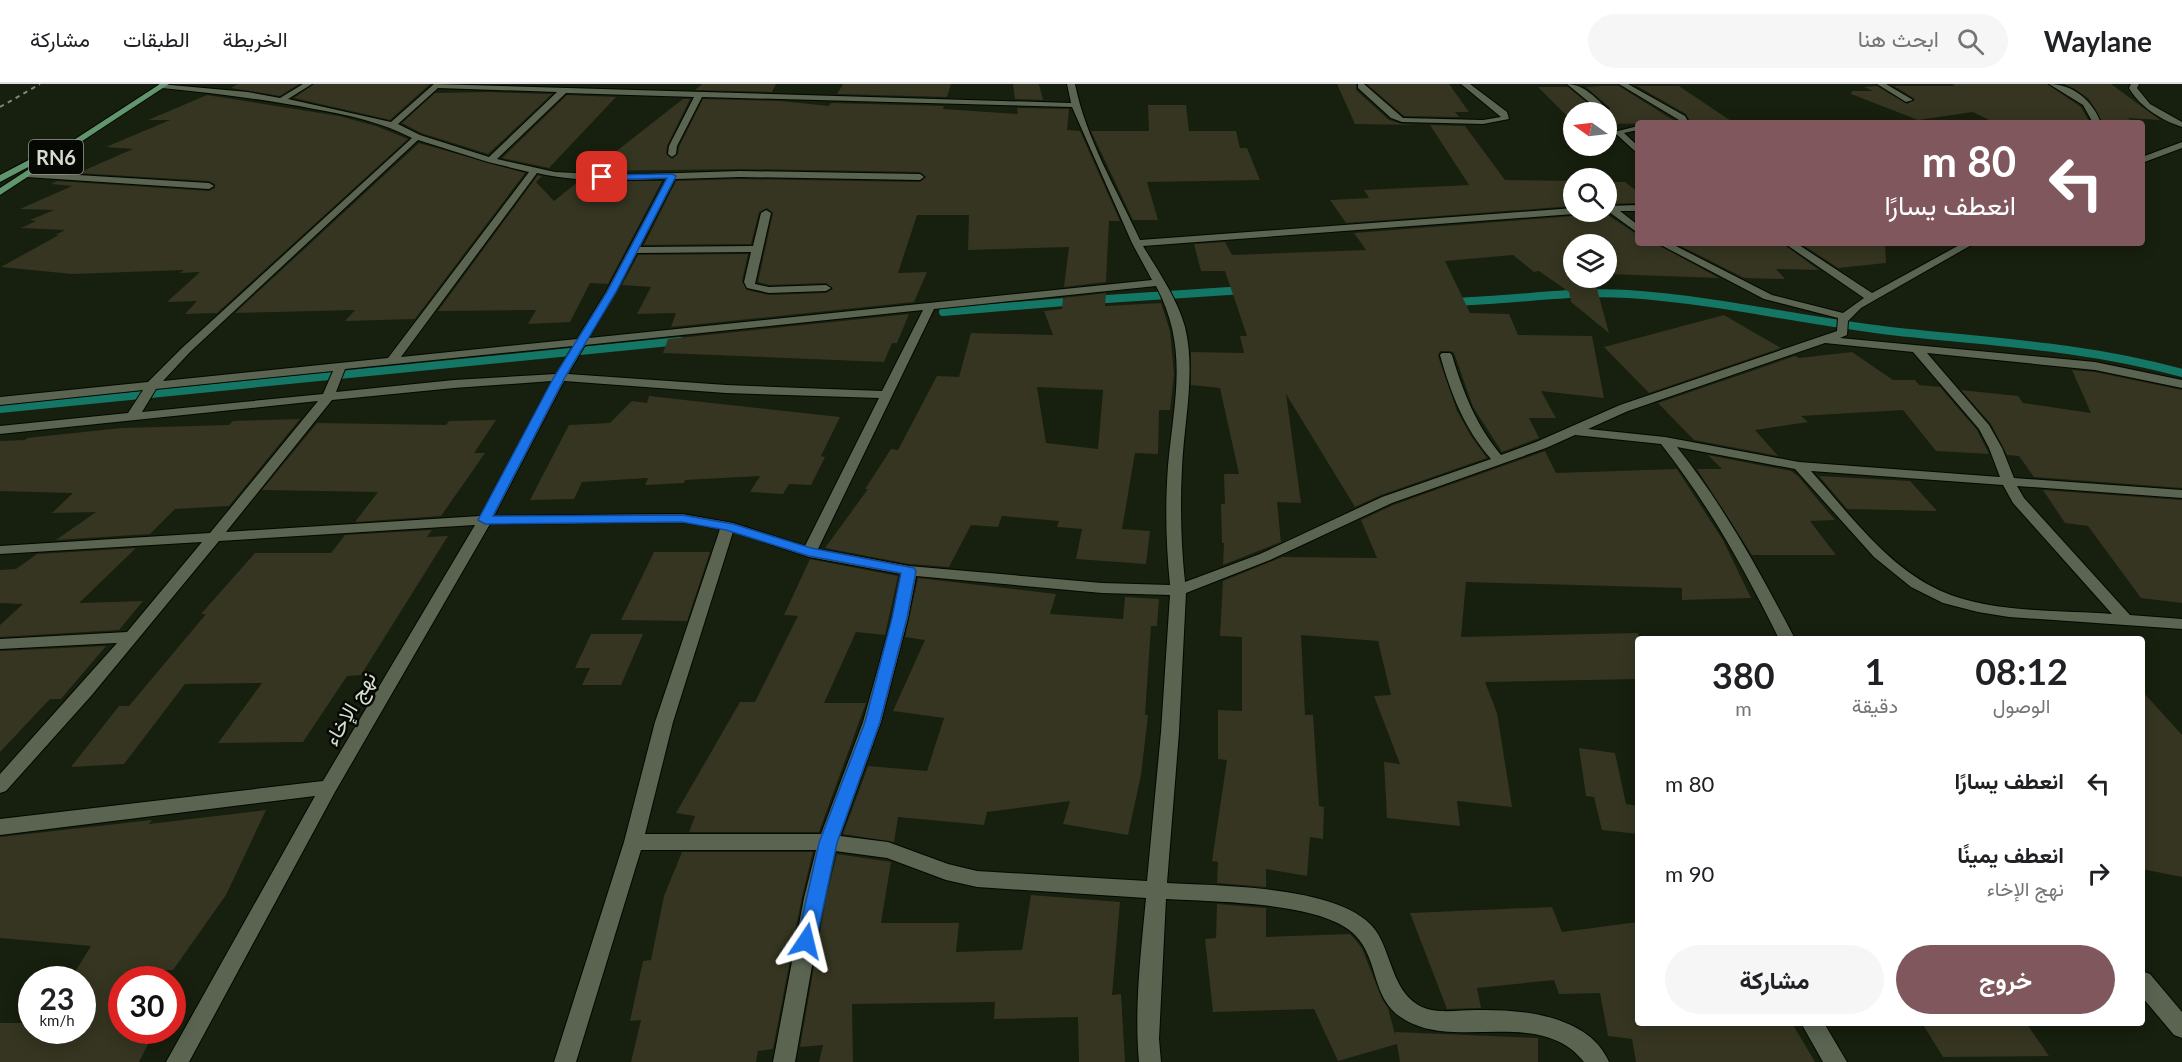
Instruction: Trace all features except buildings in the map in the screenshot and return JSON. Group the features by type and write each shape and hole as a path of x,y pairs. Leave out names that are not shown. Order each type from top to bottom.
{"main road":[{"name":"RN6","path":"0,192 164,85"},
{"name":"RN6","path":"0,179 110,121"}],"street":[{"path":"282,100 308,84"},
{"path":"660,93 671,84"},
{"path":"1071,84 1075,105 1088,138 1137,243 1168,299 1179,327 1183,357 1175,467 1173,540 1178,590 1170,732 1151,952 1148,1039 1150,1062"},
{"path":"1361,86 1394,116 1402,120 1483,122 1506,119 1504,114 1465,84"},
{"path":"1571,84 1595,102"},
{"path":"1623,84 1683,120"},
{"path":"1881,84 1909,100"},
{"path":"2053,84 2091,105 2096,120"},
{"path":"2135,84 2133,88 2136,95 2163,116 2182,125"},
{"path":"164,85 282,100 393,125 417,137 534,171 587,177 740,174 920,177"},
{"path":"393,125 437,85 1075,105"},
{"path":"491,160 564,90"},
{"path":"672,154 673,146 699,95"},
{"path":"1635,129 1618,132 1635,148"},
{"path":"132,417 153,384 186,350 417,137"},
{"path":"2145,159 2182,145"},
{"path":"393,359 534,171"},
{"path":"29,175 209,186"},
{"name":"نهج الإخاء","path":"177,1062 330,787 485,520 560,377 634,250 672,176"},
{"path":"1617,209 1635,208"},
{"path":"1137,243 1563,212"},
{"path":"766,213 749,282 754,288 769,290 826,288"},
{"path":"1617,215 1635,228"},
{"path":"1668,246 1768,297 1843,318"},
{"path":"1794,246 1872,298"},
{"path":"0,550 485,520 682,518 728,526 809,552 909,571 1102,588 1178,590 1265,557 1387,500 1498,459 1541,446 1624,408 1843,333 1843,318 1857,306 1965,246"},
{"path":"634,250 758,249"},
{"path":"0,401 341,364 1158,283"},
{"path":"809,552 931,305"},
{"path":"1825,340 2095,366 2133,372 2182,384"},
{"path":"1917,349 1990,438 2018,500 2126,620"},
{"path":"1446,356 1468,420 1478,437 1498,459"},
{"path":"0,786 50,732 327,399 341,364"},
{"path":"0,430 327,399 454,384 560,377 715,388 886,395"},
{"path":"1576,431 1665,441 1799,466 2007,479 2182,494"},
{"path":"1665,441 1691,473 1733,535 1785,636"},
{"path":"1799,466 1874,547 1906,576 1934,594 1979,607 2008,611 2182,624"},
{"path":"565,1062 634,842 664,722 728,526"},
{"path":"784,1062 814,898 828,843 872,722 900,618 909,571"},
{"path":"0,644 130,637"},
{"path":"0,827 330,787"},
{"path":"634,842 828,843 888,850 946,872 977,879 1264,897 1337,914 1354,922 1364,931 1393,996 1414,1015 1428,1019 1491,1020 1546,1028 1582,1043 1592,1052 1598,1062"},
{"path":"2145,985 2182,1028"},
{"path":"1814,1026 1836,1062"}],"waterway":[{"path":"1092,300 1244,290"},
{"path":"1451,302 1584,293 1662,297 1865,328 2077,351 2182,373"},
{"path":"943,312 1077,301"},
{"path":"0,409 680,341"}],"railway":[{"path":"0,107 40,84"}],"route":[{"path":"602,177 672,176 611,292 560,377 485,520 682,518 728,526 809,552 909,571 900,618 872,722 844,793 828,843 806,941"}]}
